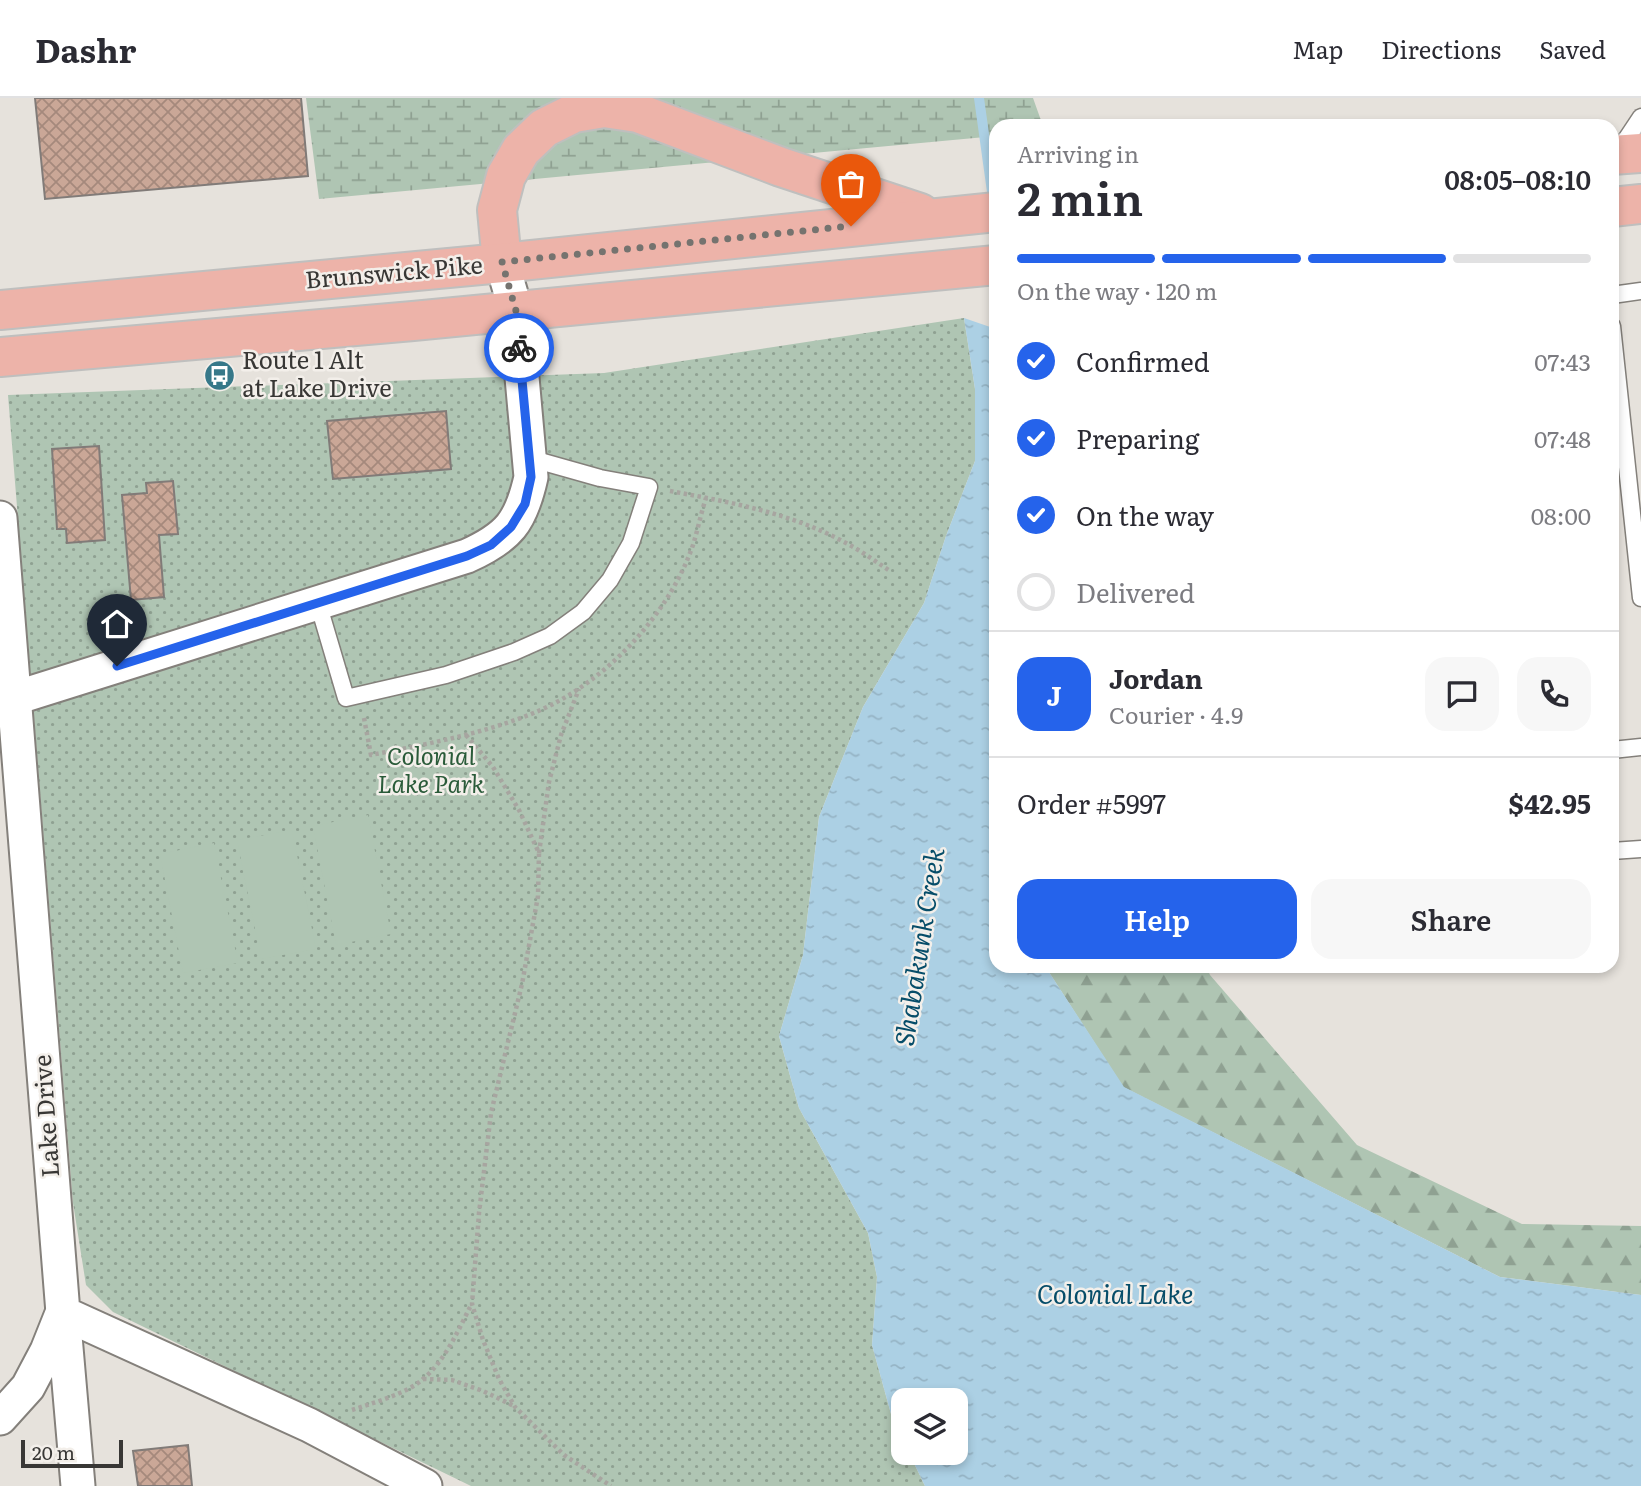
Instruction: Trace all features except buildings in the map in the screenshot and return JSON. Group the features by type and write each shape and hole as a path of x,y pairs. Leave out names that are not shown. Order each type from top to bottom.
{"main road":[{"path":"502,262 497,210 506,176 521,150 544,128 574,113 604,108 638,113 781,167 964,214"},
{"path":"1619,206 1641,204"},
{"name":"Brunswick Pike","path":"0,310 964,214"},
{"name":"Brunswick Pike","path":"0,357 982,267"}],"street":[{"path":"15,698 467,556 491,545 511,527 525,504 531,477 516,311 502,262"},
{"name":"Lake Drive","path":"0,518 3,597 15,698 78,1486"},
{"path":"0,1418 27,1387 47,1351 63,1312 309,1425 425,1486"}],"lane":[{"path":"1623,154 1641,117"},
{"path":"1619,294 1641,291"},
{"path":"1619,392 1641,598"},
{"path":"318,603 346,698 446,675 514,652 550,636 583,612 610,580 632,543 649,487 600,478 529,458"},
{"path":"1619,749 1641,747"},
{"path":"1619,851 1641,849"}],"path":[{"path":"649,487 706,498 796,521 843,541 890,571"},
{"path":"360,695 371,755 466,735 539,710 579,688 617,658 646,630 674,586 693,546 706,498"},
{"path":"309,1425 384,1399 423,1379 454,1340 472,1304 491,1113 522,984 538,896 540,853 549,782 561,735 579,688"},
{"path":"466,735 493,767 519,810 540,853"},
{"path":"472,1304 495,1370 515,1406 564,1455 611,1486"},
{"path":"423,1379 452,1380 515,1406"}],"green space":[{"path":"306,98 1033,98 1040,119 989,119 989,137 319,199"},
{"name":"Colonial Lake Park","path":"964,318 975,389 975,461 924,603 863,707 819,817 803,955 779,1036 799,1108 868,1233 877,1277 872,1345 891,1414 891,1465 915,1465 925,1486 471,1486 113,1312 86,1285 73,1203 8,395 604,373"},
{"path":"368,815 391,934 336,945 313,826"},
{"path":"292,830 316,949 261,959 237,840"},
{"path":"214,843 238,963 183,973 160,854"},
{"path":"1050,973 1209,973 1357,1145 1522,1224 1641,1226 1641,1295 1500,1277 1123,1087"}],"water":[{"name":"Colonial Lake","path":"964,318 989,327 989,973 1050,973 1124,1087 1500,1277 1641,1295 1641,1486 925,1486 915,1465 968,1465 968,1388 891,1388 891,1414 872,1345 877,1277 868,1233 799,1108 779,1036 803,955 819,817 863,707 924,603 975,461 975,389"}],"waterway":[{"name":"Shabakunk Creek","path":"979,98 989,170"}],"way so far":[{"path":"519,348 516,311 502,262 851,226"}],"place":[{"name":"Route 1 Alt at Lake Drive","path":"219,375"}],"route":[{"path":"117,666 467,556 491,545 511,527 525,504 531,477 519,348"}]}
